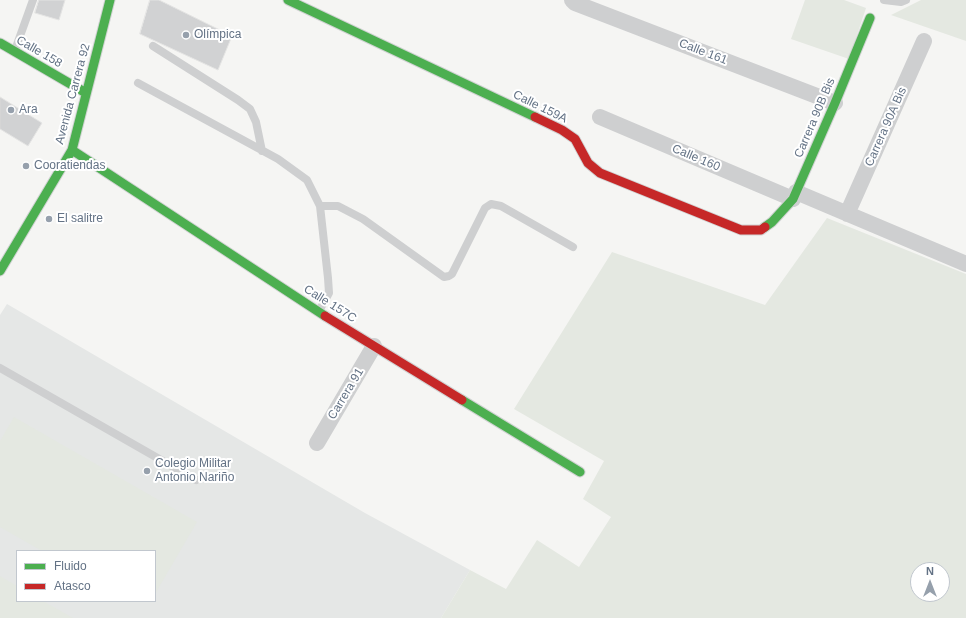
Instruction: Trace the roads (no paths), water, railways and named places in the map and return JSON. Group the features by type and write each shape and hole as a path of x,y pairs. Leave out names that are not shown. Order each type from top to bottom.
{"street":[{"name":"Avenida Carrera 92","path":"0,271 72,150 110,0"},
{"name":"Calle 159A","path":"288,0 562,130 575,139 588,163 600,174 741,230 761,230 772,222"},
{"name":"Calle 161","path":"572,0 575,3 835,104"},
{"name":"Carrera 90B Bis","path":"772,222 795,195 835,104 870,18"},
{"name":"Carrera 90A Bis","path":"847,214 924,41"},
{"name":"Calle 158","path":"0,43 86,93"},
{"name":"Calle 160","path":"600,117 795,195 847,214 966,264"},
{"name":"Calle 157C","path":"72,150 319,312 580,472"},
{"name":"Carrera 91","path":"317,443 374,346"}],"lane":[{"path":"14,51 33,0"},
{"path":"884,0 901,2 906,0"},
{"path":"152,46 250,109 256,122 262,151"},
{"path":"138,83 278,159 307,180 320,206 329,293 319,312"},
{"path":"320,206 338,206 363,219 444,277 452,274 485,208 491,204 501,206 573,246"},
{"path":"0,368 196,480"}],"place":[{"name":"Olímpica","path":"186,35"},
{"name":"Ara","path":"11,110"},
{"name":"Cooratiendas","path":"26,166"},
{"name":"El salitre","path":"49,219"},
{"name":"Colegio Militar Antonio Nariño","path":"147,471"}]}
